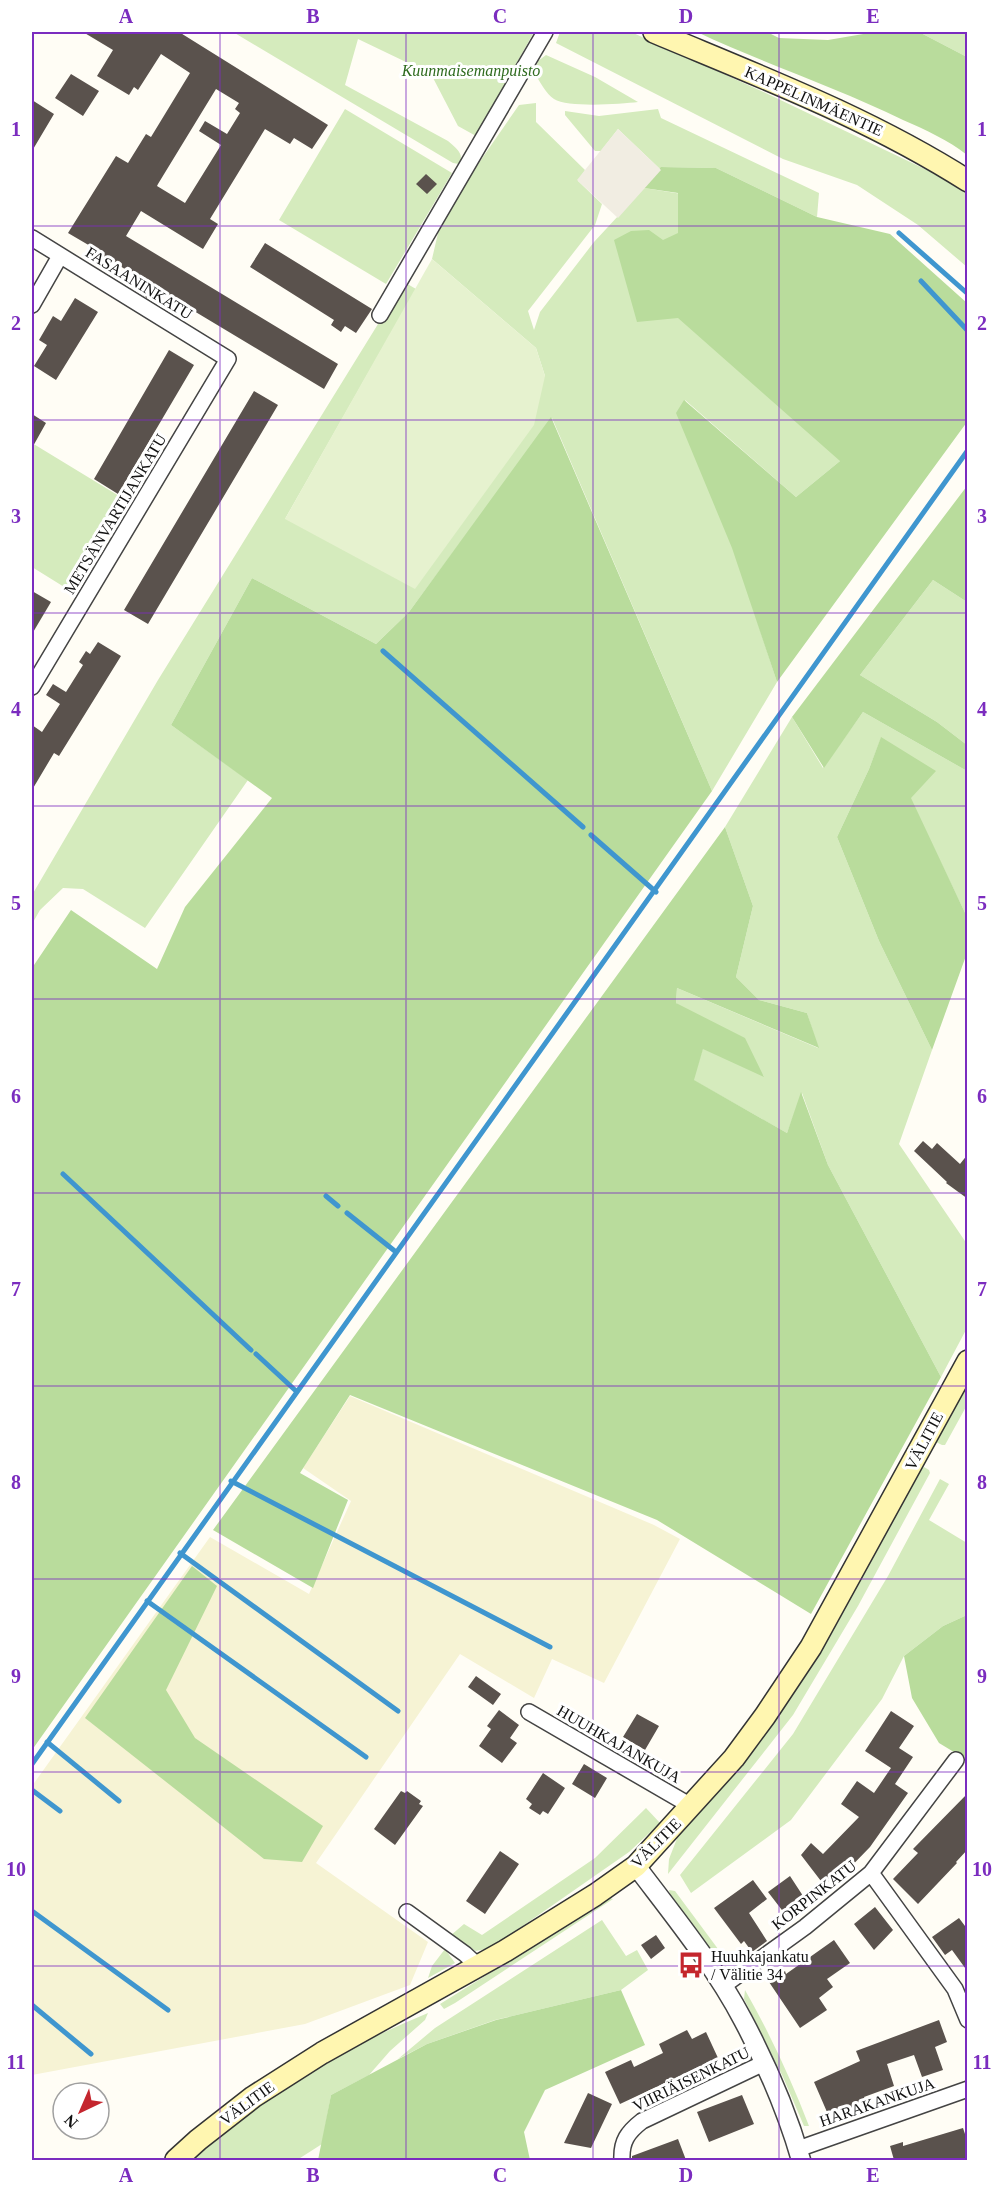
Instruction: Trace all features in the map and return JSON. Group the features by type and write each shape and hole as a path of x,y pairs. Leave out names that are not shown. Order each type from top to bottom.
{"main road":[{"name":"KAPPELINMÄENTIE","path":"654,32 843,111 912,146 968,181"},
{"name":"VÄLITIE","path":"176,2160 253,2097 322,2053 478,1966 595,1895 636,1866 734,1758 811,1647 968,1361"}],"street":[{"path":"380,315 546,32"},
{"name":"FASAANINKATU","path":"32,238 228,359"},
{"path":"32,305 60,256"},
{"name":"METSÄNVARTIJANKATU","path":"32,687 228,359"},
{"name":"HUUHKAJANKUJA","path":"529,1712 691,1806"},
{"name":"KORPINKATU","path":"723,1986 805,1927 871,1873 956,1760"},
{"path":"636,1866 723,1986 743,2020 764,2063 800,2155"},
{"path":"871,1873 961,1986 968,2020"},
{"path":"407,1912 478,1966"},
{"name":"VIIRIÄISENKATU","path":"622,2160 624,2139 629,2131 642,2121 764,2063"},
{"name":"HARAKANKUJA","path":"800,2155 968,2089"}],"shaded area":[{"path":"618,129 661,170 618,218 577,180"},
{"path":"350,1396 654,1525 680,1539 604,1683 552,1659 534,1698 460,1654 316,1863 428,1942 410,1985 305,2024 32,2075 32,1786 210,1537 309,1594 351,1501 303,1468"}],"green space":[{"name":"Kuunmaisemanpuisto","path":"233,32 534,32 476,136 458,126 431,74 358,39 345,85 448,141 460,154 459,164 453,163"},
{"path":"560,32 631,32 952,182 967,194 967,267 918,225 857,185 783,159 556,43"},
{"path":"697,32 767,32 779,38 828,40 875,32 919,32 967,57 967,155 936,136 878,108"},
{"path":"919,32 967,32 967,57"},
{"path":"546,55 595,77 638,102 571,104 554,99 534,73 538,61"},
{"path":"536,103 536,122 585,170 578,181 602,204 595,225 528,311 534,330 540,312 594,242 644,188 801,213 840,461 796,497 685,400 777,682 712,791 552,418 409,612 376,644 252,578 171,725 248,780 145,928 83,889 63,888 40,910 32,924 32,895 158,680 404,282 416,289 285,519 545,376 536,348 432,259 442,216 519,105"},
{"path":"345,109 452,173 386,284 279,220"},
{"path":"658,109 661,118 819,193 817,217 716,168 661,167 661,170 618,129 601,151 595,151 565,115 565,111 599,116"},
{"path":"661,167 716,168 817,217 890,234 967,303 967,422 777,682 732,548 676,413 684,400 796,497 840,461 678,318 637,322 614,240 631,231 649,230 663,240 678,233 678,193 644,188"},
{"path":"432,259 536,348 545,376 534,425 415,589 285,519"},
{"path":"551,417 712,791 32,1750 32,968 71,910 157,969 185,907 272,798 171,725 252,578 376,644 409,612"},
{"path":"32,443 124,499 69,590 32,567"},
{"path":"967,486 967,602 933,580 860,675 937,722 967,745 967,771 863,712 824,768 792,717"},
{"path":"933,580 967,602 967,745 937,722 860,675"},
{"path":"863,712 967,771 967,917 881,738 837,837 879,941 932,1050 899,1144 967,1244 967,1328 941,1377 828,1165 802,1093 787,1133 693,1080 703,1048 764,1076 676,1003 677,988 818,1048 807,1013 759,1000 736,977 753,906 725,827 792,717 823,768"},
{"path":"881,737 936,771 911,798 967,917 967,953 932,1050 879,941 837,837 869,769"},
{"path":"725,827 753,906 736,977 759,1000 807,1013 819,1048 677,988 676,1003 745,1038 764,1077 703,1049 694,1080 787,1133 801,1092 828,1165 941,1377 811,1614 657,1520 350,1395 300,1473 348,1500 313,1588 213,1530"},
{"path":"967,1381 967,1405 945,1445 942,1445 936,1442 936,1439"},
{"path":"924,1467 930,1473 858,1606 793,1715 668,1874 669,1859 678,1836 764,1735 828,1639"},
{"path":"940,1479 949,1484 929,1520 967,1543 967,1615 943,1626 904,1656 882,1699 791,1820 691,1893 680,1875 793,1734 888,1576"},
{"path":"192,1566 217,1586 166,1690 195,1738 323,1826 302,1862 264,1859 85,1718"},
{"path":"967,1615 967,1760 939,1743 912,1698 904,1656 943,1626"},
{"path":"646,1808 660,1823 629,1852 491,1948 476,1951 450,1936 464,1924 482,1935 595,1858"},
{"path":"669,1890 675,1891 724,1957 726,1963 712,1954 671,1898"},
{"path":"606,1897 613,1899 455,2003 444,2009 440,2004 561,1929"},
{"path":"602,1920 626,1956 637,1950 648,1970 621,1990 495,2020 427,2044 398,2059 435,2028"},
{"path":"445,1949 455,1963 428,1978 432,1966"},
{"path":"621,1990 645,2045 545,2090 524,2132 530,2160 318,2160 331,2095 427,2044 496,2020"},
{"path":"745,1990 780,2057 809,2126 804,2126 783,2077 744,1999"},
{"path":"428,2013 425,2020 390,2051 369,2075 331,2095 322,2144 297,2160 188,2160 258,2105 303,2074 333,2057"}],"building":[{"path":"83,32 179,32 328,125 312,149 294,138 290,144 265,129 210,219 218,224 203,249 141,211 126,236 338,364 324,389 154,287 147,298 137,291 143,281 111,260 107,267 93,257 97,250 68,233 116,156 128,163 146,134 151,137 190,73 161,54 138,90 134,87 129,95 97,76 113,50","holes":["216,89 239,103 235,109 240,113 227,134 205,121 199,131 221,145 185,203 157,186"]},
{"path":"71,74 99,91 83,116 55,98"},
{"path":"32,100 54,114 32,151"},
{"path":"426,174 437,184 427,194 416,184"},
{"path":"265,243 372,309 356,333 345,326 341,332 331,325 334,320 250,267"},
{"path":"75,298 98,312 56,380 34,366 47,345 39,340 53,316 61,321"},
{"path":"169,350 194,365 118,494 94,479"},
{"path":"254,391 278,405 148,624 124,610"},
{"path":"32,414 46,423 32,448"},
{"path":"32,591 51,602 32,634"},
{"path":"98,642 121,656 59,756 54,753 32,790 32,725 42,732 60,704 46,695 53,684 66,692 83,665 79,662 86,651 90,654"},
{"path":"923,1141 932,1149 937,1143 960,1164 968,1154 968,1199 946,1183 914,1151"},
{"path":"476,1676 501,1694 493,1705 468,1687"},
{"path":"499,1710 519,1725 510,1738 517,1743 502,1763 479,1746 491,1729 487,1726"},
{"path":"891,1711 914,1726 899,1748 913,1757 895,1784 908,1793 870,1847 835,1883 831,1879 824,1885 801,1855 811,1843 823,1854 859,1817 841,1804 857,1781 874,1793 891,1768 865,1751"},
{"path":"637,1714 659,1726 645,1750 623,1737"},
{"path":"584,1764 607,1778 595,1798 572,1784"},
{"path":"543,1773 565,1788 548,1814 543,1811 540,1815 529,1808 532,1804 526,1799"},
{"path":"401,1791 405,1793 407,1791 421,1801 419,1804 423,1806 395,1845 374,1829"},
{"path":"968,1793 968,1849 918,1904 893,1879 918,1853 913,1849"},
{"path":"500,1851 519,1864 485,1914 466,1901"},
{"path":"790,1876 805,1899 785,1914 768,1892"},
{"path":"753,1880 767,1899 749,1913 767,1941 752,1952 744,1941 741,1944 714,1908"},
{"path":"875,1907 893,1930 874,1950 854,1924"},
{"path":"959,1918 968,1930 968,1972 952,1950 945,1955 932,1937"},
{"path":"656,1935 665,1948 651,1959 641,1945"},
{"path":"834,1940 850,1963 827,1979 833,1987 819,1998 827,2010 800,2028 769,1982 785,1971 786,1974"},
{"path":"939,2020 947,2042 935,2047 943,2070 922,2077 914,2055 887,2064 894,2086 864,2097 870,2110 853,2118 850,2111 837,2116 834,2109 827,2112 814,2082 860,2061 856,2051"},
{"path":"687,2030 692,2039 706,2032 718,2058 620,2104 605,2072 631,2060 634,2067 663,2053 659,2044"},
{"path":"588,2093 612,2104 591,2148 564,2143"},
{"path":"742,2095 754,2124 709,2142 697,2112"},
{"path":"963,2128 968,2143 968,2160 894,2160 890,2146 903,2142 903,2146"},
{"path":"678,2139 686,2160 632,2160 632,2156"}],"waterway":[{"path":"899,233 968,294"},
{"path":"921,281 968,331"},
{"path":"32,1764 968,450"},
{"path":"383,651 583,827"},
{"path":"591,835 656,892"},
{"path":"63,1174 251,1350"},
{"path":"326,1196 338,1206"},
{"path":"347,1213 396,1252"},
{"path":"256,1354 296,1391"},
{"path":"231,1481 550,1647"},
{"path":"180,1553 398,1711"},
{"path":"147,1601 366,1757"},
{"path":"47,1742 119,1801"},
{"path":"32,1790 60,1811"},
{"path":"32,1911 168,2010"},
{"path":"32,2005 91,2054"}],"place":[{"name":"Huuhkajankatu / Välitie 34","path":"691,1965"}]}
